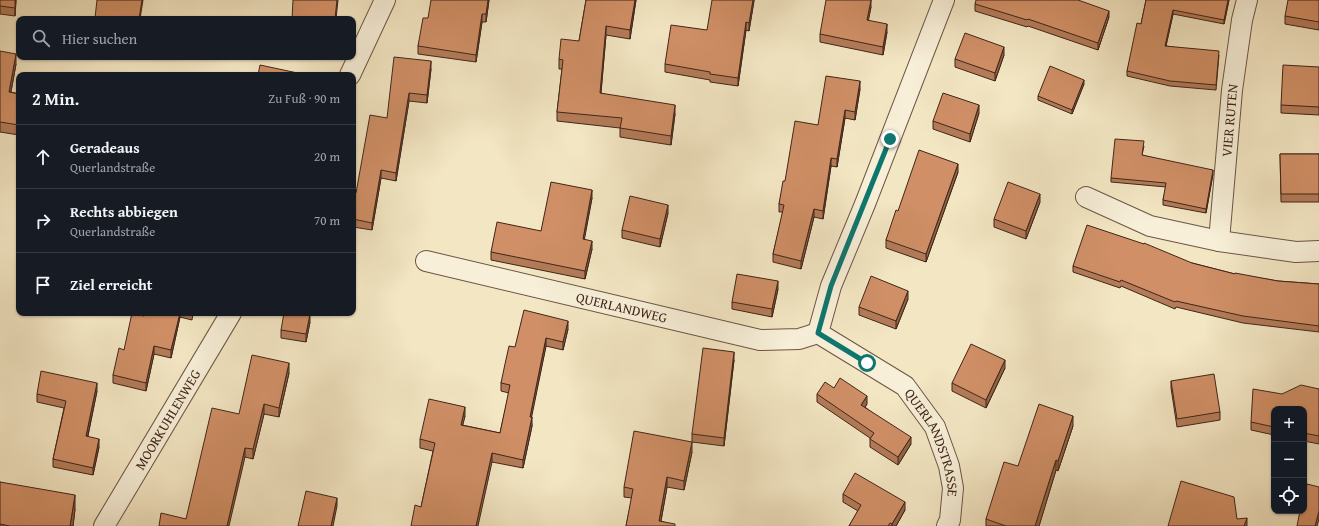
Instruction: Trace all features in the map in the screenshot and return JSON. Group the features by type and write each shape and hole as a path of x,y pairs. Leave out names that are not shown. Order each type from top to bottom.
{"street":[{"path":"351,72 385,0"},
{"path":"818,333 831,286 865,204 944,0"},
{"name":"VIER RUTEN","path":"1219,242 1232,90 1242,20 1247,0"},
{"path":"1086,197 1150,226 1219,242 1296,252 1319,251"},
{"name":"QUERLANDWEG","path":"426,261 760,340 799,339 818,333"},
{"name":"MOORKUHLENWEG","path":"104,526 229,316"},
{"name":"QUERLANDSTRASSE","path":"818,333 905,386 935,427 949,466 953,488 950,520 947,526"}],"building":[{"path":"0,0 15,0 15,8 0,6"},
{"path":"97,0 142,0 139,16 95,16"},
{"path":"293,0 337,0 335,16 292,16"},
{"path":"431,0 488,0 486,14 482,14 476,55 418,46 423,18 428,18"},
{"path":"586,0 635,0 630,30 606,26 600,93 675,105 671,136 620,128 622,118 557,112 563,60 559,59 561,39 579,41"},
{"path":"712,0 753,0 749,23 746,22 738,78 710,74 710,72 665,64 671,25 707,30"},
{"path":"826,0 871,0 867,20 887,24 883,47 820,34"},
{"path":"976,0 1078,0 1109,11 1098,43 1028,19 1027,20 975,4"},
{"path":"1146,0 1228,0 1224,20 1173,10 1165,46 1219,51 1216,85 1170,81 1127,71 1137,23 1141,24"},
{"path":"1288,0 1319,0 1319,22 1285,16"},
{"path":"965,33 1004,47 995,73 955,59"},
{"path":"0,51 16,54 9,92 16,93 16,125 0,122"},
{"path":"394,57 431,61 427,95 409,93 396,173 381,170 372,223 356,220 356,193 370,115 387,118"},
{"path":"260,65 293,72 259,72"},
{"path":"1283,65 1319,67 1319,107 1281,105"},
{"path":"1050,66 1084,80 1072,110 1038,96"},
{"path":"826,76 860,81 855,112 845,110 837,159 831,158 823,211 814,209 801,261 773,254 784,205 779,204 783,181 785,181 795,121 818,125"},
{"path":"943,93 979,105 970,134 933,121"},
{"path":"1115,139 1144,141 1142,155 1213,170 1206,209 1163,200 1166,183 1111,178"},
{"path":"919,150 958,164 926,254 886,240 896,210 898,211"},
{"path":"1280,154 1319,154 1319,194 1281,194"},
{"path":"551,182 592,190 583,239 592,241 585,271 491,252 497,222 541,231"},
{"path":"1008,182 1040,194 1026,231 994,219"},
{"path":"630,196 668,205 660,239 622,230"},
{"path":"1087,225 1144,243 1192,263 1235,274 1278,281 1319,284 1319,326 1243,316 1175,302 1121,280 1120,282 1073,266"},
{"path":"737,274 778,281 772,309 732,302"},
{"path":"871,276 908,291 896,321 859,307"},
{"path":"524,310 568,321 563,342 546,338 523,460 492,453 476,526 411,526 415,505 421,507 435,443 420,439 429,399 465,407 461,425 500,433 510,385 501,383 509,346 515,347"},
{"path":"131,316 179,316 171,350 154,346 146,383 113,375 119,348 124,350"},
{"path":"283,316 310,316 306,334 281,330"},
{"path":"971,344 1005,360 986,400 952,383"},
{"path":"703,348 734,352 724,438 692,434"},
{"path":"252,355 289,363 279,408 264,404 253,449 245,448 227,526 159,526 161,513 186,519 212,408 239,414"},
{"path":"41,371 97,383 86,436 99,439 93,468 53,459 66,401 37,394"},
{"path":"1214,374 1220,412 1177,419 1171,381"},
{"path":"840,378 867,396 861,405 911,437 898,457 870,439 874,433 817,394 825,382 834,388"},
{"path":"1301,385 1319,389 1319,436 1307,434 1307,406 1271,406 1271,426 1251,422 1253,389 1282,394"},
{"path":"1039,404 1073,416 1058,461 1056,460 1035,526 1006,526 986,519 1004,462 1018,466"},
{"path":"634,431 692,442 684,481 667,477 659,521 675,524 675,526 626,526 633,489 624,487"},
{"path":"855,473 905,502 892,524 890,523 888,526 849,526 861,505 843,494"},
{"path":"1181,481 1234,497 1237,519 1247,518 1244,526 1168,526"},
{"path":"0,482 75,495 70,526 10,526 0,524"},
{"path":"1307,484 1319,487 1319,511 1315,526 1297,526 1299,514 1307,514"},
{"path":"306,491 337,498 331,526 298,526"}],"route":[{"path":"867,363 818,333 831,286 890,139"}]}
